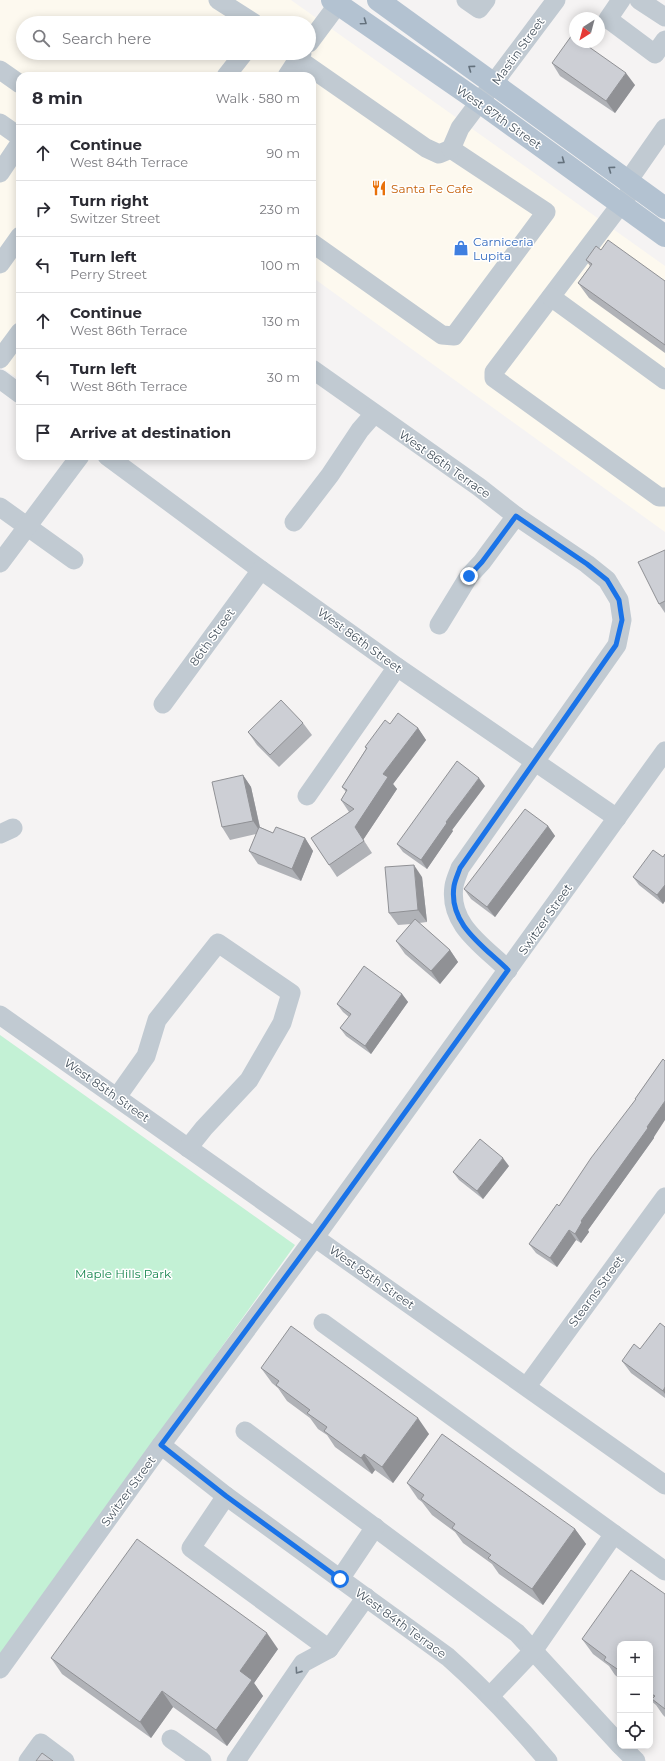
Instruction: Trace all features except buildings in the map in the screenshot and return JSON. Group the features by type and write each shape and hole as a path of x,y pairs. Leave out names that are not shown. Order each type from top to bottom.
{"main road":[{"name":"West 87th Street","path":"378,0 665,208"},
{"name":"West 87th Street","path":"335,2 480,103 665,236"}],"street":[{"path":"218,0 243,16"},
{"path":"466,0 479,10 486,0"},
{"name":"Mastin Street","path":"451,149 460,128 494,85 556,0"},
{"path":"621,0 608,19 655,54 665,40"},
{"path":"639,0 665,17"},
{"path":"316,32 335,2"},
{"path":"229,72 239,60"},
{"path":"290,72 297,60"},
{"path":"305,60 426,148 439,154 451,149 546,212 454,336 442,335 316,246"},
{"path":"0,70 16,81"},
{"path":"0,123 16,133"},
{"path":"665,128 631,184 622,204 494,372 494,378 659,496 665,497"},
{"path":"0,172 16,149"},
{"path":"0,264 16,242"},
{"path":"551,297 665,380"},
{"path":"0,359 16,337"},
{"name":"West 86th Terrace","path":"316,372 607,580 619,600 622,620 616,645 460,868 454,887 455,906 462,924 472,938 489,951 508,970"},
{"path":"0,380 16,391"},
{"path":"294,522 330,475 360,430 374,414"},
{"path":"0,563 77,460"},
{"name":"West 86th Street","path":"112,460 261,570 397,667 616,818"},
{"path":"0,507 74,560"},
{"path":"439,624 469,576 482,562 516,516"},
{"name":"86th Street","path":"163,704 261,570"},
{"path":"307,796 397,667"},
{"name":"Switzer Street","path":"0,1669 161,1445 315,1237 665,751"},
{"path":"117,1097 146,1056 157,1020 218,943 291,993 282,1023 249,1080 204,1128 188,1148"},
{"name":"West 85th Street","path":"0,1015 665,1485"},
{"name":"Stearns Street","path":"527,1386 665,1197"},
{"path":"323,1323 665,1571"},
{"path":"245,1431 517,1634 617,1741"},
{"name":"West 84th Terrace","path":"161,1445 226,1496 448,1657 490,1696 523,1731 548,1761"},
{"path":"226,1496 191,1548 329,1649"},
{"path":"340,1579 375,1527"},
{"path":"490,1696 533,1651 614,1534"},
{"path":"236,1761 303,1663 329,1649 366,1597"},
{"path":"171,1739 202,1761"},
{"path":"28,1761 41,1743 65,1761"},
{"path":"625,1749 636,1761"}],"shaded area":[{"path":"0,0 291,0 313,16 16,16 16,60 316,60 316,18 665,266 665,532 316,280 316,72 16,72 16,377 0,366"}],"green space":[{"name":"Maple Hills Park","path":"0,1035 295,1245 0,1655"}],"place":[{"name":"Santa Fe Cafe","path":"379,188"},
{"name":"Carniceria Lupita","path":"461,248"}],"route":[{"path":"340,1579 226,1496 161,1445 315,1237 508,970 489,951 472,938 462,924 455,906 454,887 460,868 616,645 622,620 619,600 607,580 587,564 516,516 482,562 469,576"}]}
